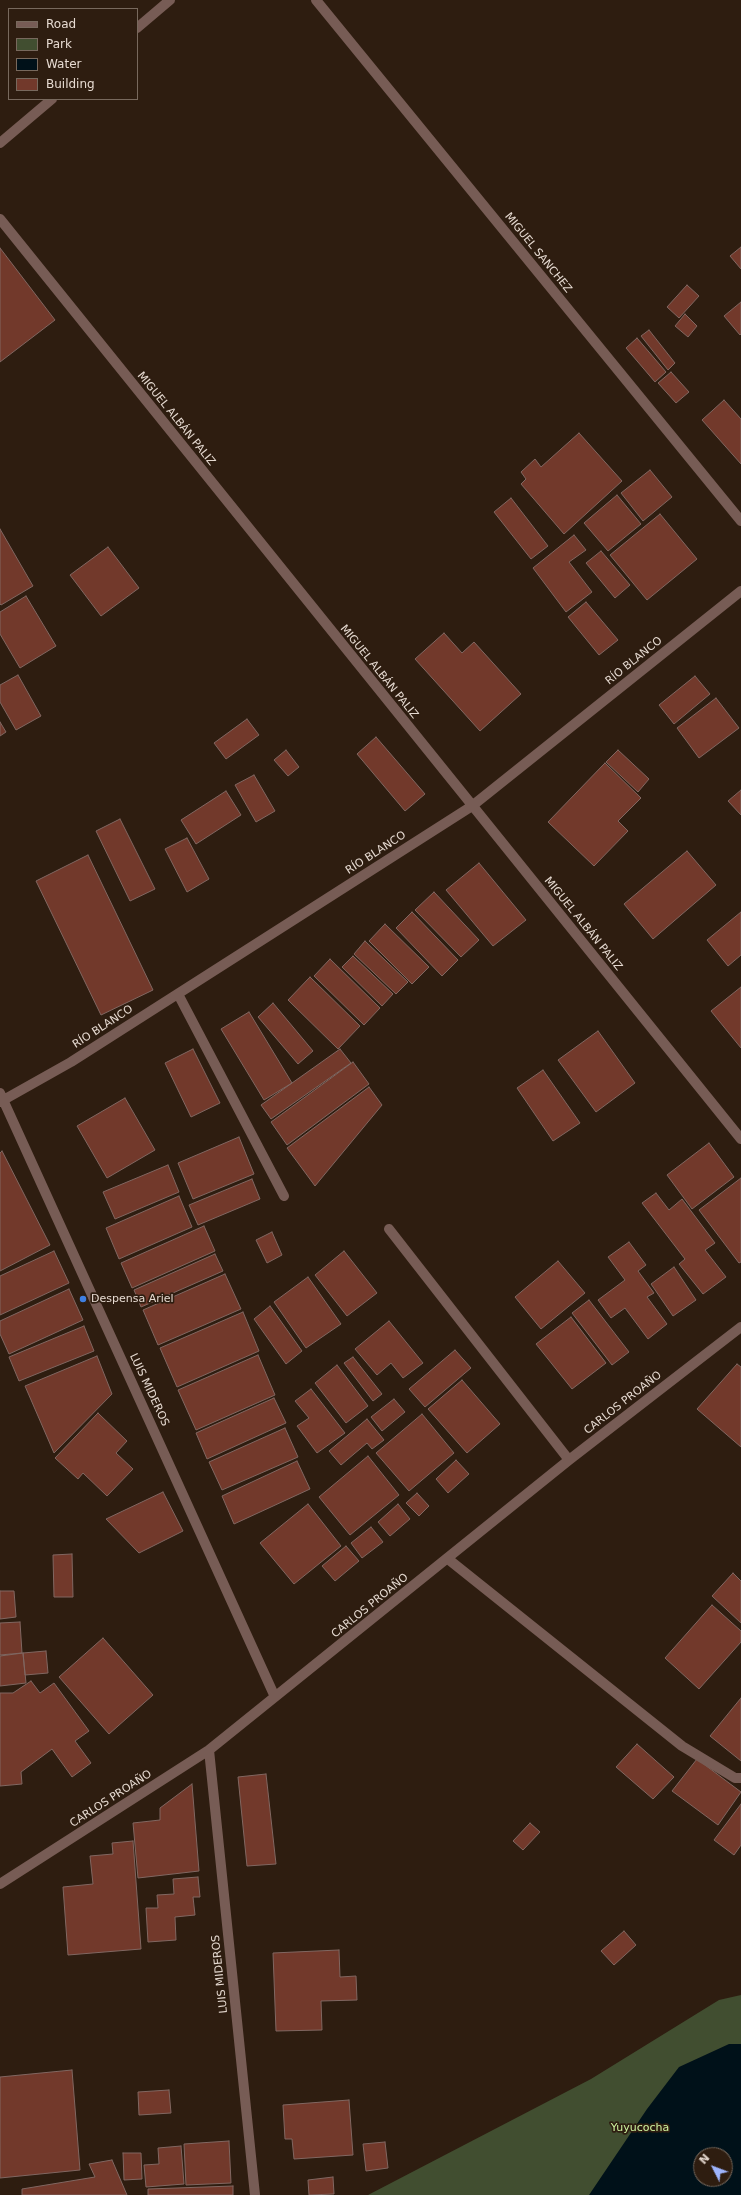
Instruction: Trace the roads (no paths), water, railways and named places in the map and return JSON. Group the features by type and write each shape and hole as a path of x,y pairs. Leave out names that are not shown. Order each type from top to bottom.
{"street":[{"path":"138,27 170,0"},
{"name":"MIGUEL SANCHEZ","path":"316,0 741,521"},
{"path":"0,143 51,100"},
{"name":"MIGUEL ALBÁN PALIZ","path":"0,218 741,1139"},
{"name":"RÍO BLANCO","path":"1,1098 71,1062 472,806 741,591"},
{"path":"178,994 284,1196"},
{"name":"LUIS MIDEROS","path":"1,1098 276,1697"},
{"path":"389,1229 569,1460"},
{"name":"CARLOS PROAÑO","path":"0,1884 209,1750 569,1460 741,1327"},
{"path":"448,1559 682,1746 735,1778 741,1778"},
{"name":"LUIS MIDEROS","path":"209,1750 255,2195"}],"water":[{"path":"729,2044 741,2044 741,2195 589,2195 647,2109 679,2067"}],"place":[{"name":"Despensa Ariel","path":"83,1299"}],"park label":[{"name":"Yuyucocha","path":"640,2128"}]}
